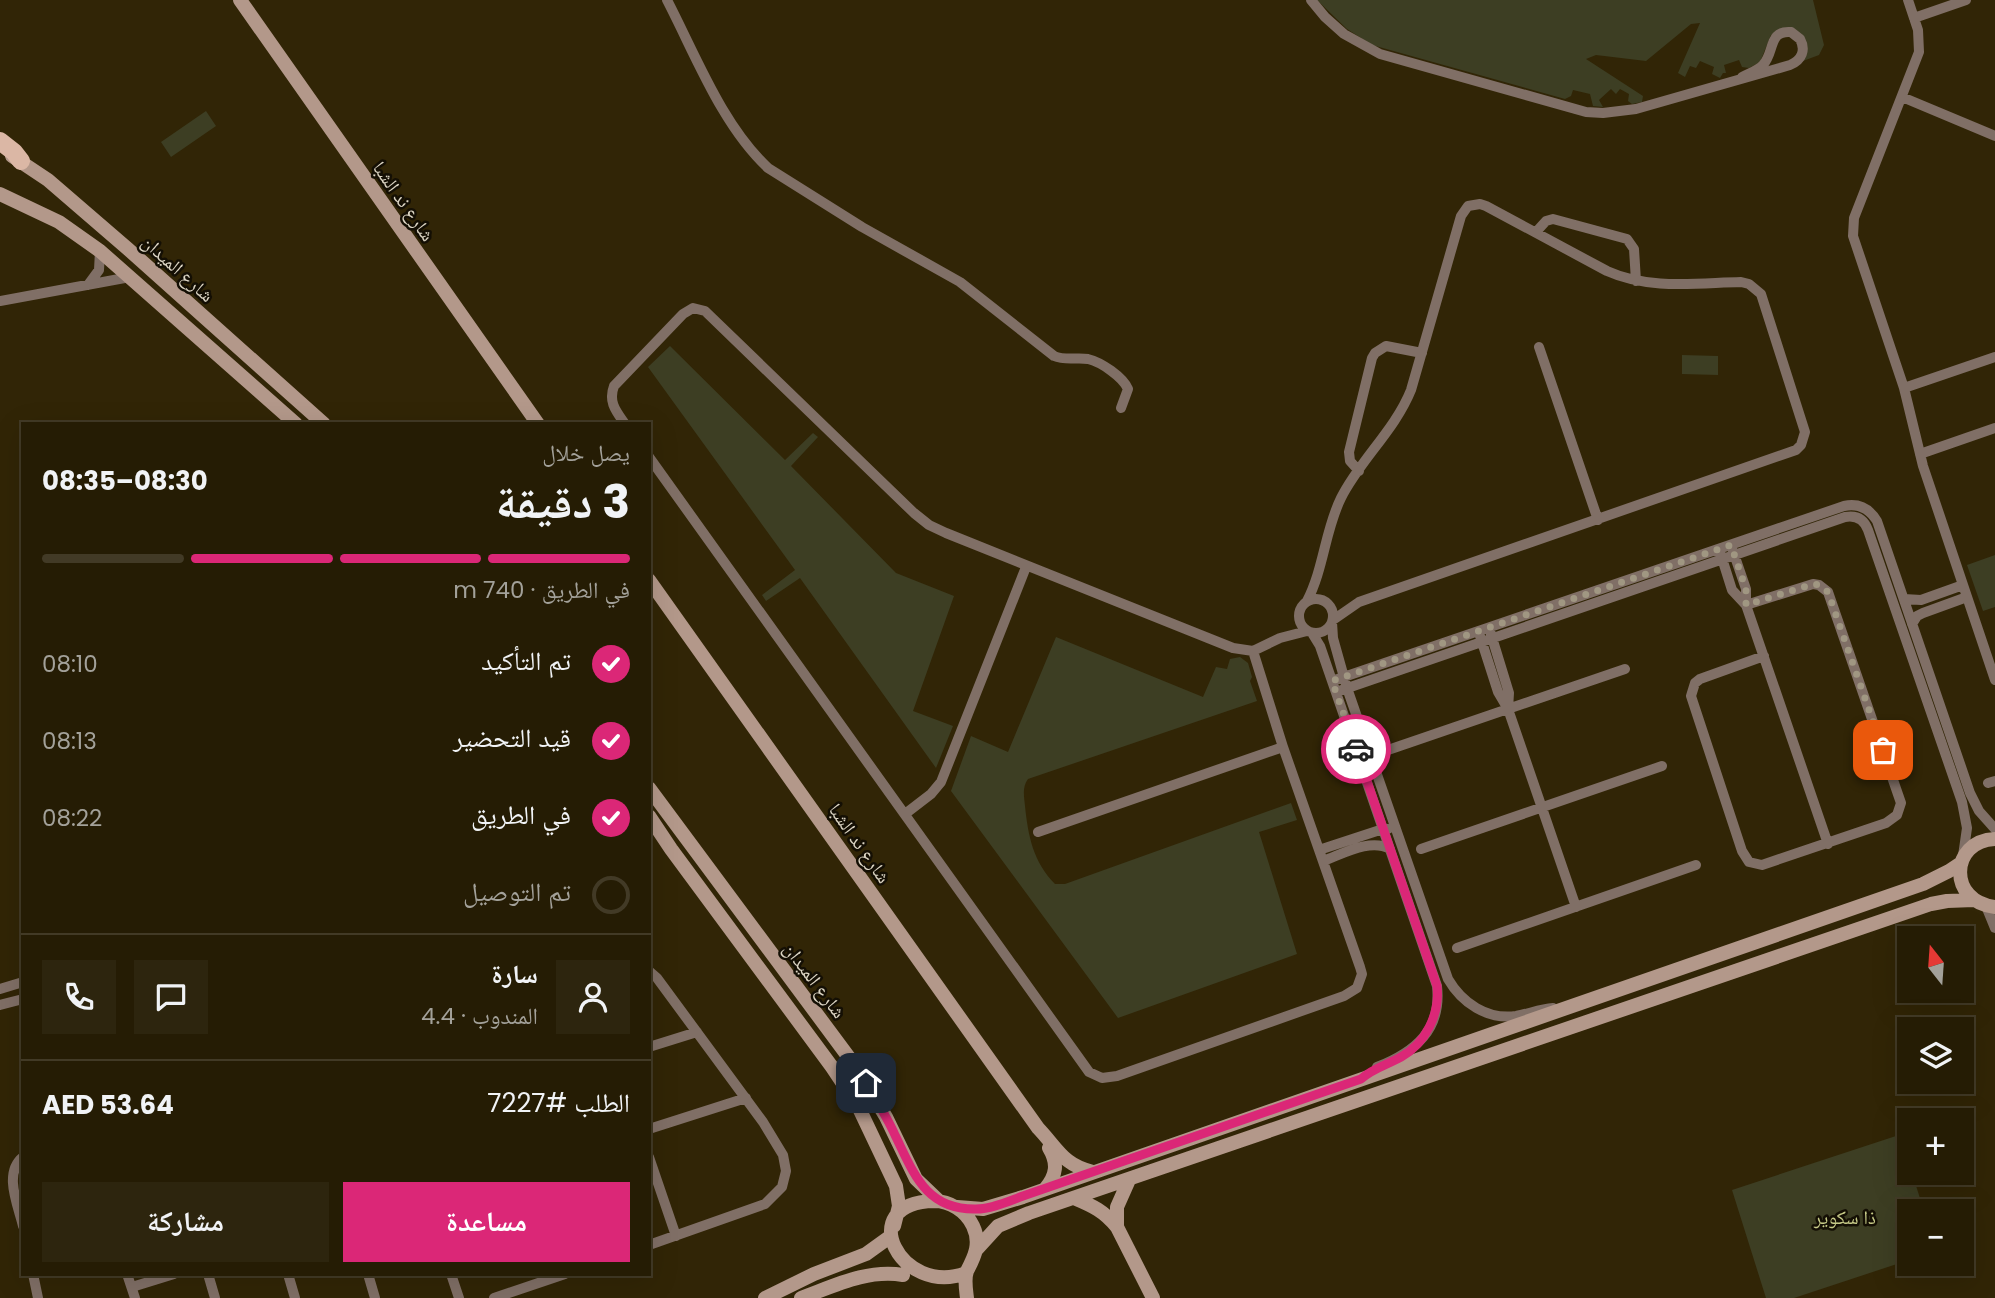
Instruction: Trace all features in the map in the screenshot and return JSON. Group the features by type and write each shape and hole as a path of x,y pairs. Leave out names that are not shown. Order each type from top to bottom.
{"main road":[{"path":"0,141 14,152 20,161"}],"street":[{"name":"شارع ند الشبا","path":"240,0 537,422"},
{"path":"667,0 733,127 768,168 862,227 960,282 1054,356 1065,360 1090,360 1122,380 1128,389 1121,408"},
{"path":"1311,0 1344,34 1380,54 1586,112 1611,113 1636,109 1795,63 1803,53 1800,39 1791,32 1778,34 1773,39 1765,63 1742,77"},
{"path":"1908,0 1920,37 1919,52 1854,218 1852,230 1904,388 1920,454 1995,680"},
{"path":"1914,18 1966,0"},
{"path":"1902,97 1995,135"},
{"name":"شارع الميدان","path":"0,150 48,180 322,422"},
{"name":"شارع الميدان","path":"0,194 59,222 100,251 294,422"},
{"path":"1280,638 1307,601 1319,572 1338,505 1407,399 1464,211 1468,206 1480,204 1607,271 1636,281 1659,284 1741,282 1755,288 1763,301 1803,426 1804,439 1801,445 1790,453 1359,602 1328,604 1318,599 1307,601"},
{"path":"1536,232 1546,221 1553,219 1626,239 1634,249 1636,281"},
{"path":"88,285 99,270 100,251"},
{"path":"0,301 130,276"},
{"path":"624,422 612,406 611,393 614,386 683,314 688,310 699,309 710,314 921,520 937,530 1233,648 1253,651 1280,638 1324,631 1332,621 1359,602"},
{"path":"1359,471 1350,461 1349,452 1372,358 1386,346 1422,353"},
{"path":"1539,347 1598,520"},
{"path":"1904,388 1995,357"},
{"path":"1920,454 1995,428"},
{"path":"1977,435 1995,435"},
{"path":"651,460 1089,1072 1102,1078 1130,1072 1344,996 1357,989 1361,982 1360,967 1283,747 1253,651"},
{"path":"1733,550 1844,506 1863,507 1877,521 1970,793 1979,811 1995,829"},
{"path":"1340,685 1720,554 1848,517 1860,519 1867,525 1962,802 1966,828 1959,871 1963,887 1985,905 1995,928"},
{"path":"1733,550 1746,589 1746,605 1828,844"},
{"path":"1720,554 1734,594 1746,605"},
{"path":"905,814 931,794 944,775 1026,567"},
{"path":"1319,572 1321,588 1333,612 1333,638 1340,685 1383,829 1437,986 1437,1003 1429,1028 1415,1046 1402,1057 1376,1067 1361,1079"},
{"name":"شارع ند الشبا","path":"651,583 1038,1128 1065,1160 1094,1172"},
{"path":"1746,605 1813,584 1828,592 1899,796 1900,809 1892,820 1762,865 1749,862 1742,851 1691,696 1695,683 1700,679 1764,656"},
{"path":"1904,599 1921,600 1963,585"},
{"path":"1912,624 1923,612 1967,597"},
{"path":"1298,613 1300,623 1320,646 1340,685 1444,971 1452,986 1469,1003 1485,1012 1500,1016 1566,1008"},
{"path":"1485,635 1501,698 1508,709 1576,906"},
{"path":"1388,750 1625,669"},
{"path":"1038,832 1283,747"},
{"path":"1421,849 1662,766"},
{"name":"شارع الميدان","path":"651,791 856,1067 886,1117 916,1179 939,1201"},
{"name":"شارع الميدان","path":"651,819 858,1106 897,1185 898,1206 893,1231"},
{"path":"1321,856 1383,829 1390,831 1405,873 1411,878"},
{"path":"957,1208 983,1209 1045,1189 1923,884 1949,871 1962,861 1974,845 1983,840 1995,839"},
{"path":"1321,856 1369,845 1390,849"},
{"path":"1457,948 1696,865"},
{"path":"801,1298 862,1276 889,1272 903,1275 922,1286 951,1284 966,1273 977,1250 992,1231 1005,1222 1931,904 1947,901 1985,905"},
{"path":"651,974 746,1098 783,1155 786,1171 782,1187 772,1200 765,1204 651,1244"},
{"path":"0,989 21,983"},
{"path":"0,1005 21,1000"},
{"path":"651,1046 697,1032"},
{"path":"651,1128 746,1098"},
{"name":"شارع ند الشبا","path":"1038,1128 1052,1153 1056,1167 1051,1182 1045,1189"},
{"path":"21,1159 15,1164 12,1176 21,1217"},
{"path":"651,1163 676,1236"},
{"path":"1117,1227 1117,1207 1129,1180"},
{"path":"1074,1198 1098,1208 1117,1227 1153,1298"},
{"path":"765,1298 814,1274 866,1254 893,1231 902,1214 925,1202 939,1201 967,1215 973,1226 977,1250"},
{"path":"893,1231 892,1257 903,1275"},
{"path":"966,1273 967,1298"},
{"path":"33,1276 38,1298"},
{"path":"129,1276 134,1293 170,1276"},
{"path":"209,1276 215,1298"},
{"path":"289,1276 295,1298"},
{"path":"369,1276 375,1298"},
{"path":"452,1276 459,1298"},
{"path":"494,1298 533,1279 552,1276"}],"green space":[{"path":"1317,0 1813,0 1824,45 1819,55 1803,61 1803,38 1771,35 1760,62 1749,68 1742,67 1739,60 1724,65 1726,73 1720,78 1712,74 1714,67 1700,61 1696,68 1690,66 1685,77 1678,73 1700,23 1691,24 1646,61 1596,55 1586,59 1643,96 1642,102 1632,104 1628,101 1629,94 1620,89 1616,94 1611,89 1599,100 1603,107 1593,106 1590,94 1573,90 1571,96 1565,99 1372,45 1347,29"},
{"path":"206,111 216,126 171,157 161,142"},
{"path":"670,346 785,460 813,433 818,437 791,466 896,573 954,596 913,711 953,726 936,768 800,578 766,601 762,595 795,570 648,367"},
{"path":"1682,355 1718,356 1718,375 1682,374"},
{"path":"1995,555 1995,607 1983,611 1967,565"},
{"path":"1056,637 1203,697 1216,667 1227,669 1230,659 1240,657 1248,663 1252,677 1250,681 1257,701 1028,779 1024,792 1028,827 1041,867 1055,884 1065,884 1291,803 1297,820 1259,832 1297,954 1118,1018 951,791 971,736 1008,752"},
{"name":"ذا سكوير","path":"1897,1136 1897,1185 1916,1185 1920,1199 1897,1199 1897,1264 1794,1298 1766,1298 1732,1190"}],"way so far":[{"path":"1356,749 1332,681 1731,545 1746,589 1746,605 1813,584 1828,592 1883,750"}],"route":[{"path":"866,1083 923,1188 939,1201 957,1208 983,1209 1361,1079 1376,1067 1402,1057 1420,1041 1433,1020 1437,986 1356,749"}]}
